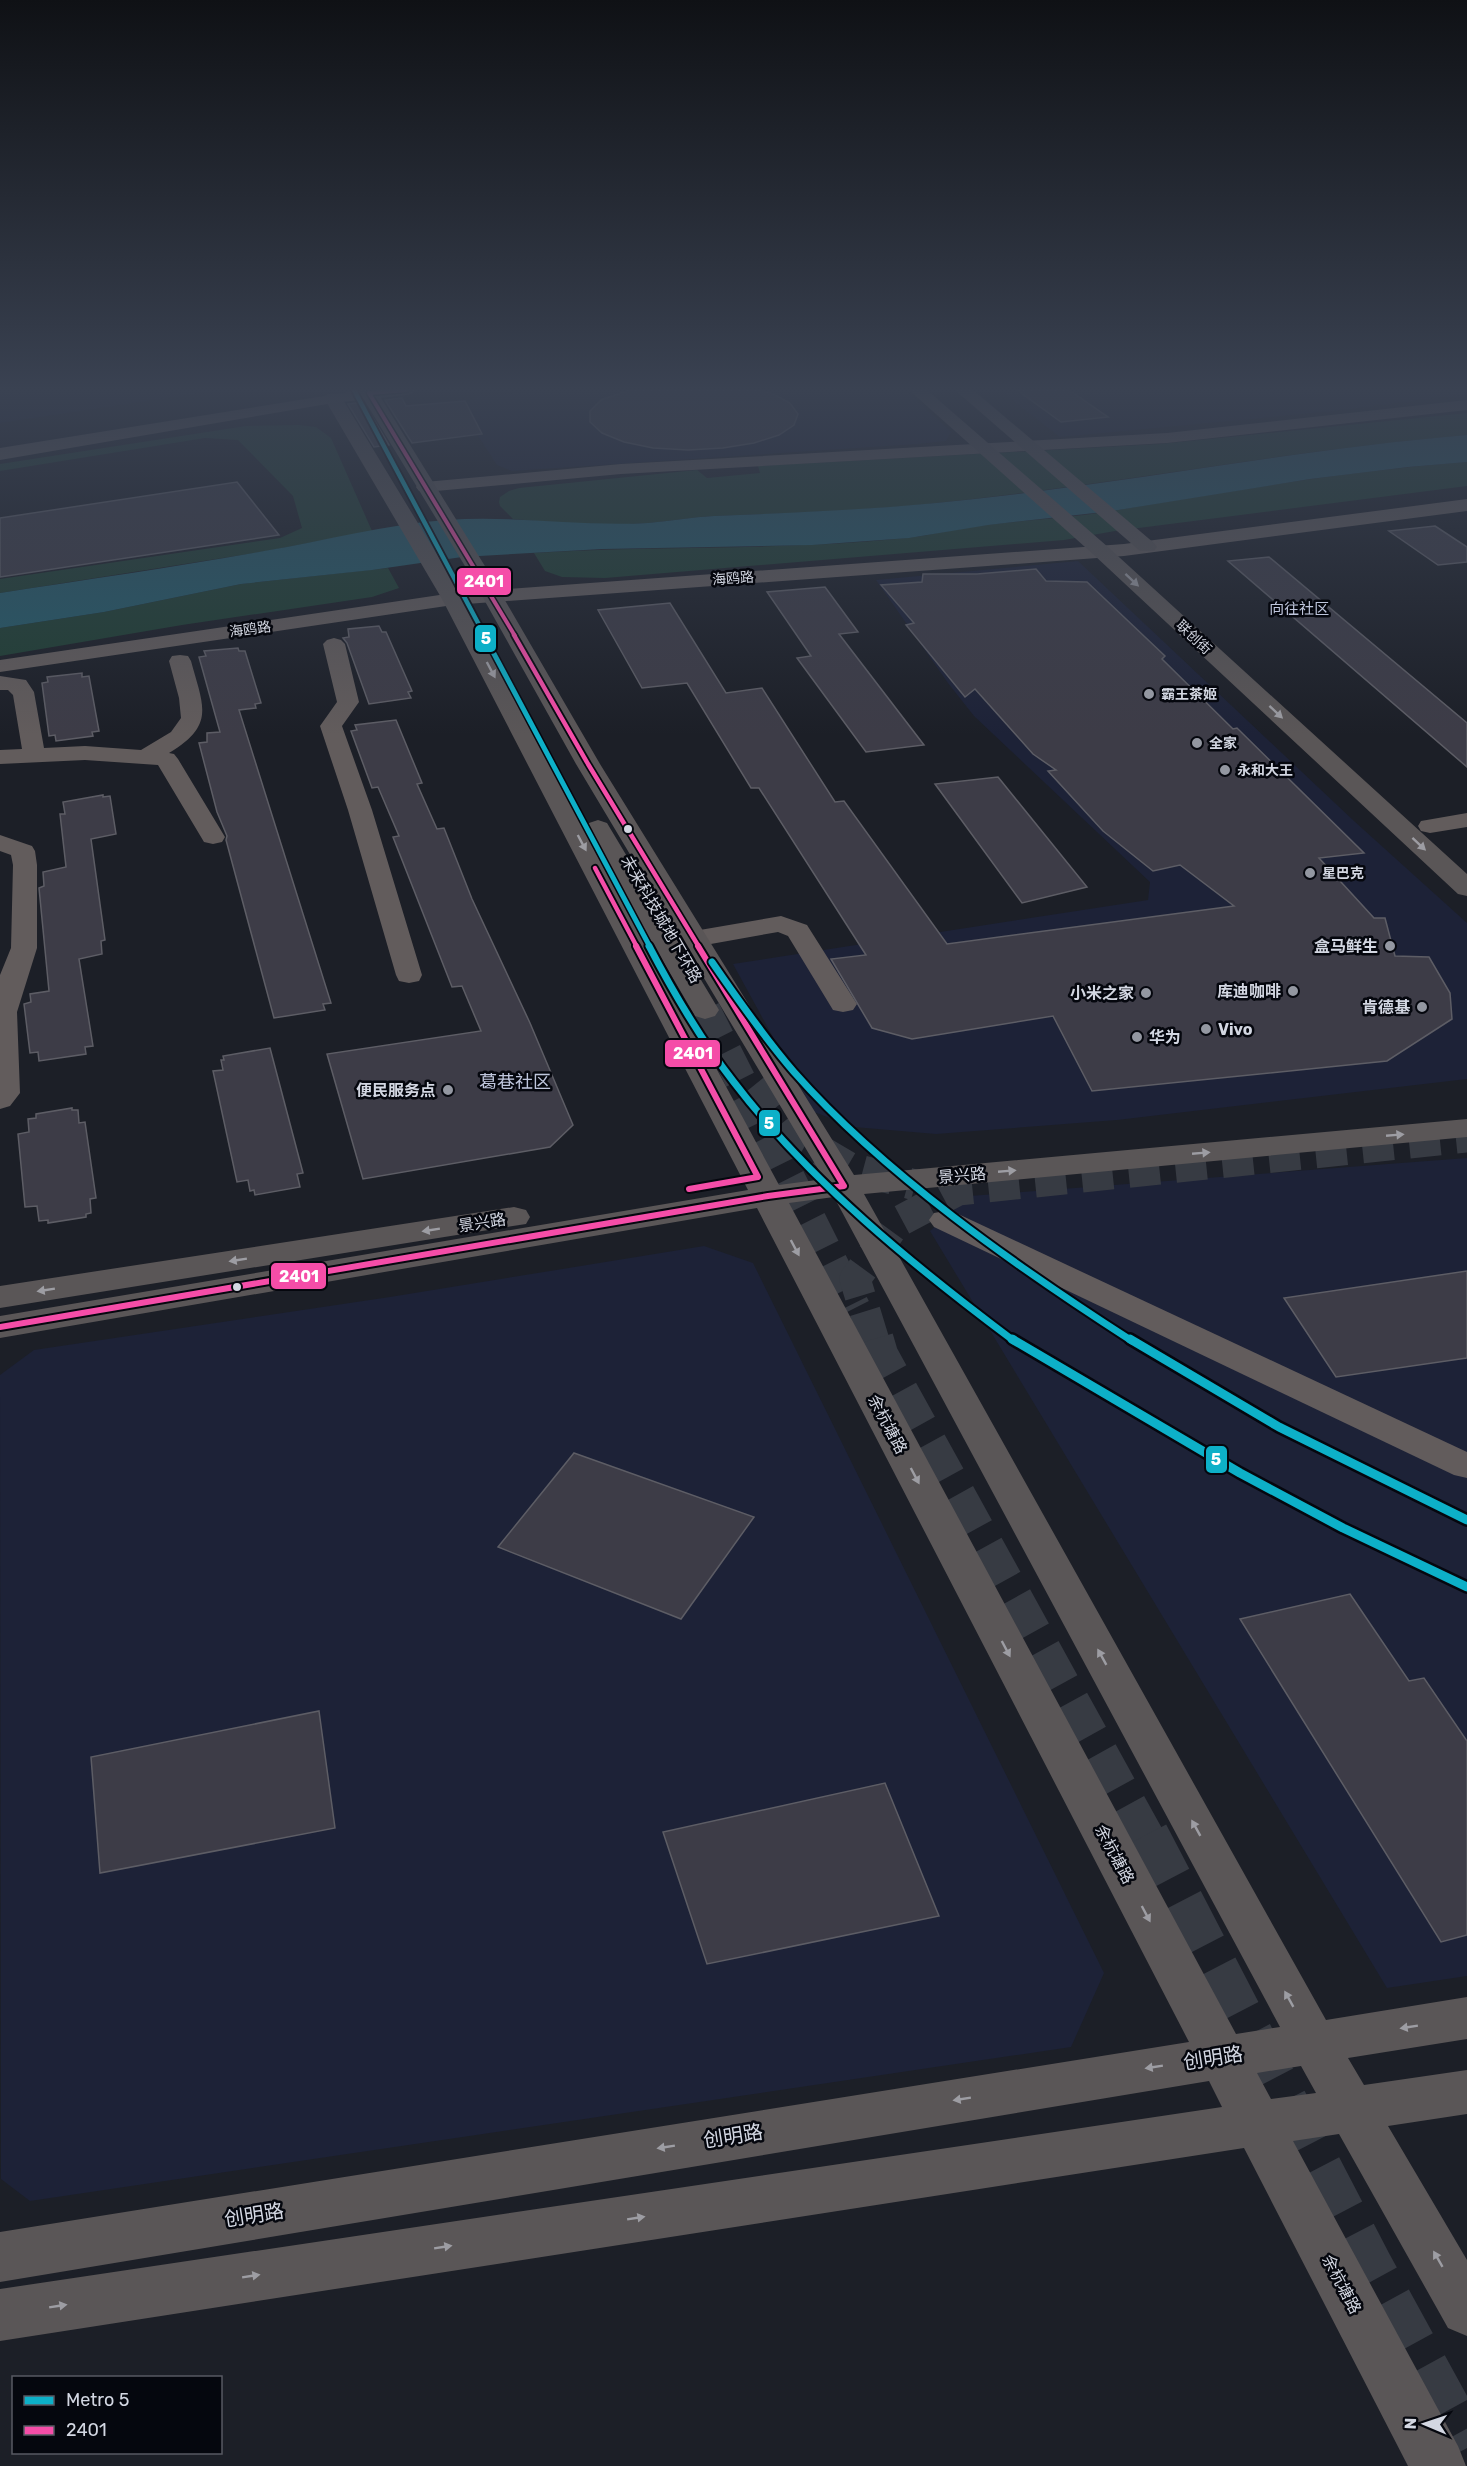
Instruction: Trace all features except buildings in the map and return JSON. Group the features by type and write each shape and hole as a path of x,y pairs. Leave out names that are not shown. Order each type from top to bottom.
{"street":[{"name":"余杭塘路","path":"395,505 430,566 453,599 1438,2466"},
{"path":"436,505 478,571 588,764 838,1176 1313,2042 1467,2310"},
{"name":"联创街","path":"1048,505 1467,888"},
{"path":"1098,505 1147,547"},
{"name":"海鸥路","path":"0,666 453,599 1124,550 1467,506"},
{"name":"联创街","path":"1124,550 1467,859"},
{"path":"334,644 348,702 331,726 360,810 409,975"},
{"path":"144,758 175,738 187,727 192,716 180,661"},
{"path":"0,683 18,685 18,690 23,692 34,754"},
{"path":"0,757 85,753 166,759 213,837"},
{"name":"未来科技城地下环路","path":"544,771 584,805 709,1009 593,801 588,764"},
{"path":"1430,826 1467,820"},
{"path":"0,842 23,851 25,865 24,948 9,962 3,1012 6,1093 0,1100"},
{"path":"694,939 781,924 798,931 843,1004"},
{"name":"景兴路","path":"0,1297 838,1176 1467,1105"},
{"name":"景兴路","path":"838,1176 1467,1128"},
{"name":"景兴路","path":"0,1327 763,1187"},
{"path":"945,1220 1467,1466"},
{"name":"创明路","path":"0,2257 1221,2056 1467,2018"},
{"path":"0,2315 1467,2092"}],"shaded area":[{"path":"908,505 1149,505 988,525 909,538 812,545 602,549 462,557 372,570 241,584 104,612 0,628 0,593 198,562 424,522 497,519 623,524"},
{"path":"1078,561 1354,821 1467,923 1467,1079 1117,1120 936,1134 854,1127 814,1112 733,964 1148,900 1150,882 974,716 948,683 876,580"},
{"path":"1467,1158 1467,1976 1387,1988 930,1231 970,1196"},
{"path":"704,1246 753,1263 1104,1973 1071,2047 30,2201 1,2179 0,1375 34,1350 390,1297"}],"green space":[{"path":"296,505 361,505 372,531 261,552 0,593 0,579 280,538 302,528"},
{"path":"918,505 706,517 631,524 563,523 513,519 500,506"},
{"path":"1145,505 1318,505 1115,531 1064,540 605,578 562,577 545,571 534,553 860,542"},
{"path":"388,568 399,588 372,597 182,625 0,656 0,628 104,612 241,584"}],"tunnel":[{"path":"705,1010 855,1308"},
{"path":"757,1083 804,1141 848,1167 915,1185"},
{"path":"874,1341 855,1279 896,1223 958,1190 1467,1137"},
{"path":"874,1339 879,1356 1145,1838"},
{"path":"1144,1836 1367,2265 1467,2448"}],"metro line":[{"name":"5","path":"415,505 669,984 733,1081 796,1154 893,1245 953,1295 1023,1347 1240,1473 1343,1528 1467,1587"},
{"name":"5","path":"712,962 769,1042 829,1108 894,1167 985,1239 1100,1320 1218,1393 1341,1460 1467,1520"}],"transit line":[{"name":"2401","path":"0,1327 768,1196 844,1186 588,764 478,571 438,505"},
{"name":"2401","path":"595,868 758,1177 689,1189"}],"place":[{"name":"霸王茶姬","path":"1149,694"},
{"name":"全家","path":"1197,743"},
{"name":"永和大王","path":"1225,770"},
{"name":"星巴克","path":"1310,873"},
{"name":"盒马鲜生","path":"1390,946"},
{"name":"库迪咖啡","path":"1293,991"},
{"name":"小米之家","path":"1146,993"},
{"name":"肯德基","path":"1422,1007"},
{"name":"Vivo","path":"1206,1029"},
{"name":"华为","path":"1137,1037"},
{"name":"便民服务点","path":"448,1090"}],"district":[{"name":"向往社区","path":"1299,609"},
{"name":"葛巷社区","path":"515,1082"}]}
